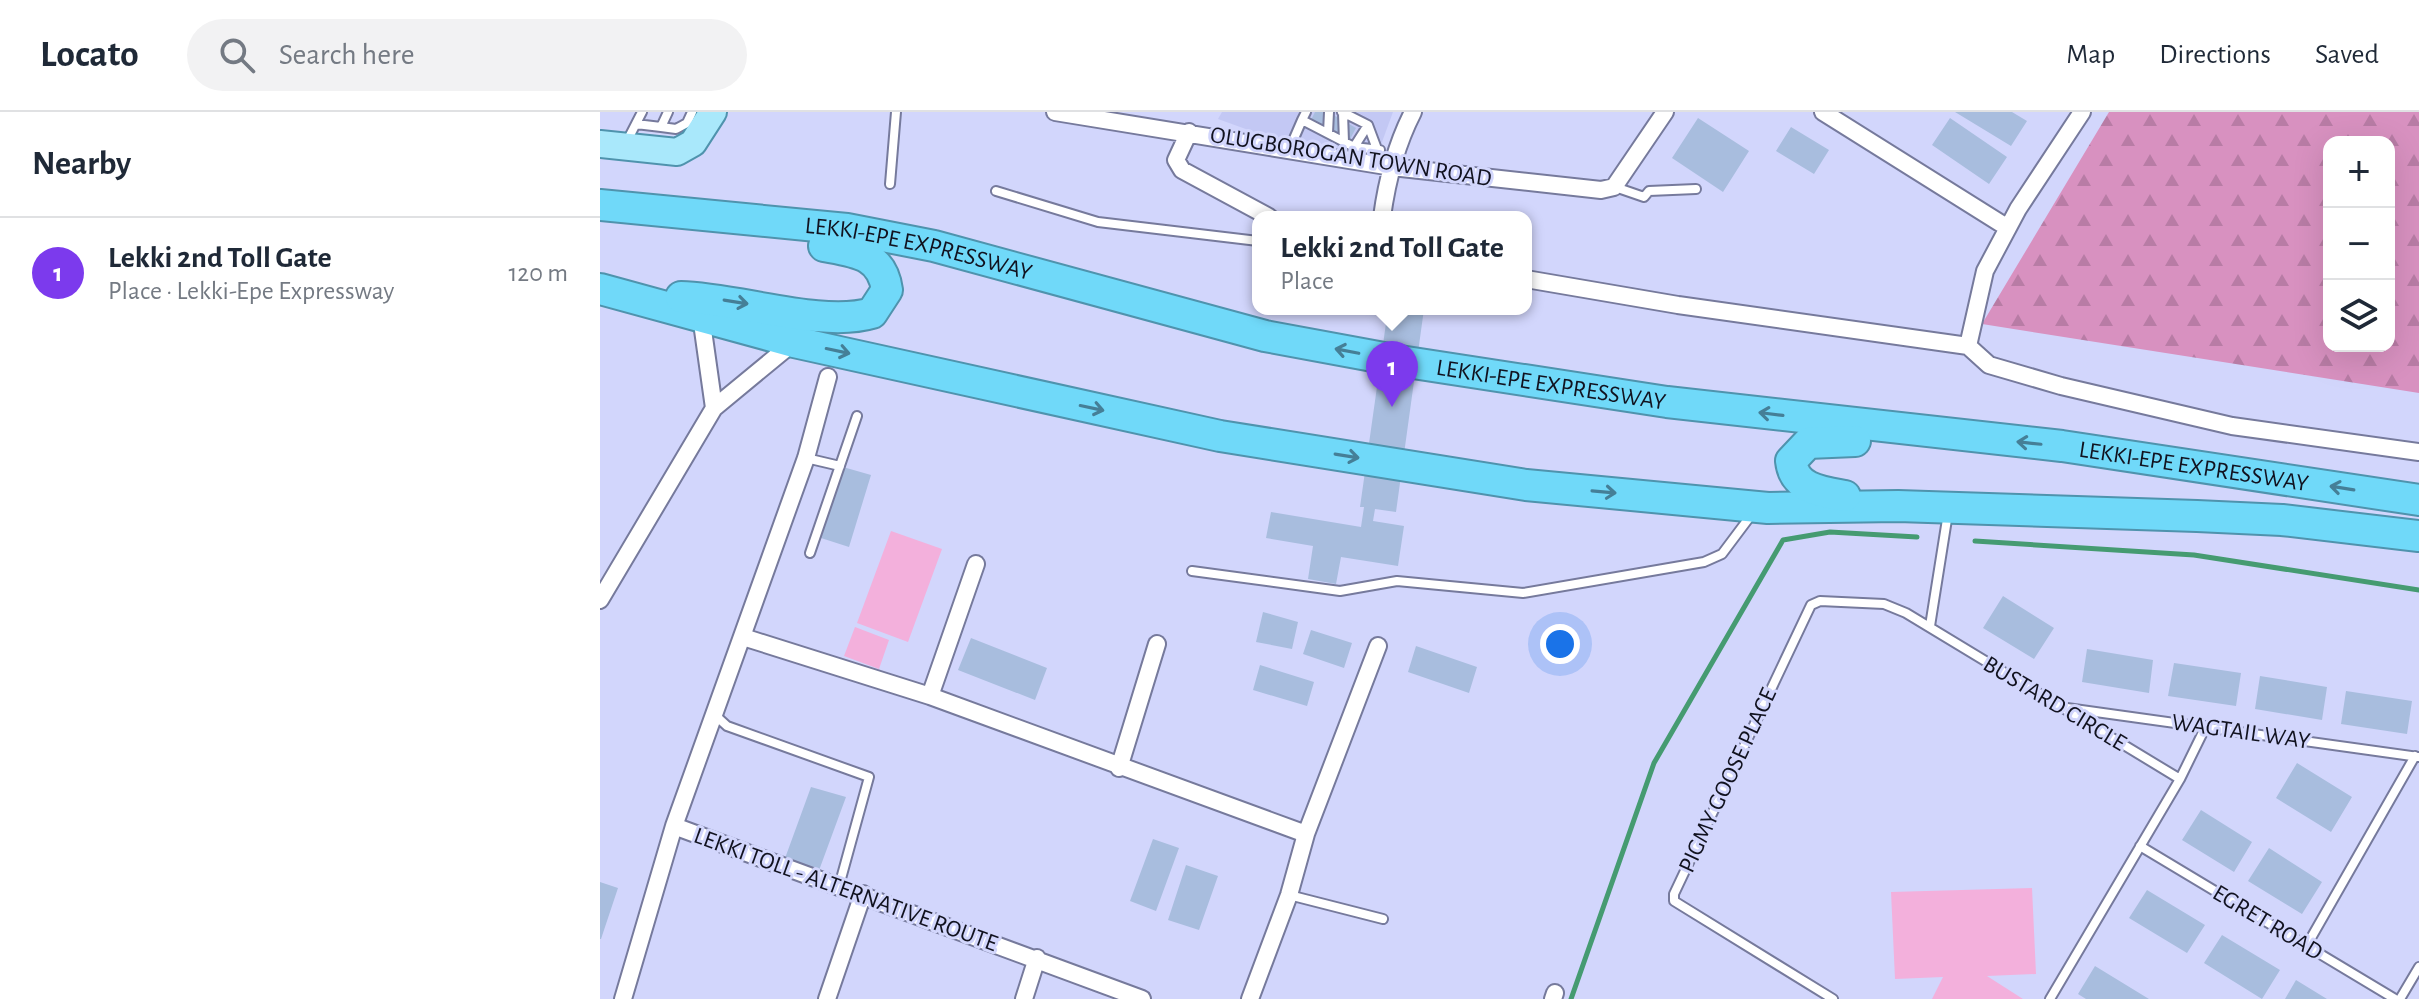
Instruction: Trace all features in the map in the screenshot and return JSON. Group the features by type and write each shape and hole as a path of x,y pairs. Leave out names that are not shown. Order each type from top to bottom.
{"highway":[{"name":"LEKKI-EPE EXPRESSWAY","path":"600,205 847,229 920,243 1265,336 1400,361 1667,402 2062,446 2419,500"},
{"path":"631,295 705,297 847,317 872,313 887,290 878,262 865,254 677,213"},
{"name":"LEKKI-EPE EXPRESSWAY","path":"600,289 794,342 1220,436 1526,485 1757,506 1898,506 2282,520 2419,536"},
{"path":"1898,506 1810,488 1798,480 1791,461 1808,443 1826,440 1912,444 1943,434"}],"main road":[{"path":"612,145 677,152 693,143 713,112"}],"street":[{"path":"1382,211 1385,161 1413,112"},
{"path":"1608,188 1665,112"},
{"path":"1823,112 2008,228"},
{"path":"1968,346 1985,271 2008,228 2082,112"},
{"name":"OLUGBOROGAN TOWN ROAD","path":"1063,113 1289,150 1608,188"},
{"path":"1189,132 1176,160 1182,170 1258,211"},
{"path":"1532,280 1678,305 1968,346 1989,365 2077,390 2232,426 2419,452"},
{"path":"701,316 714,408"},
{"path":"600,600 714,408 794,342"},
{"path":"674,826 806,458 828,377"},
{"path":"930,696 976,564"},
{"path":"743,637 930,696 1119,768 1306,834"},
{"path":"1119,768 1157,644"},
{"path":"1250,999 1289,895 1306,834 1378,646"},
{"name":"LEKKI TOLL - ALTERNATIVE ROUTE","path":"623,999 674,826 1142,999"},
{"path":"827,999 863,894"},
{"path":"1024,999 1037,958"}],"lane":[{"path":"612,145 636,124 642,112"},
{"path":"661,127 668,112"},
{"path":"636,124 676,129 687,123 692,112"},
{"path":"890,184 896,112"},
{"path":"1328,133 1329,112"},
{"path":"1344,142 1343,112 1368,125 1385,161"},
{"path":"1289,150 1304,116 1344,142 1385,161"},
{"path":"1354,147 1368,125"},
{"path":"1608,188 1644,197 1649,191 1696,189"},
{"path":"996,191 1098,222 1252,240"},
{"path":"810,553 857,416"},
{"path":"806,458 840,466"},
{"path":"1192,571 1340,591 1397,581 1523,593 1704,562 1722,554 1757,506"},
{"path":"1930,626 1948,508"},
{"name":"PIGMY GOOSE PLACE","path":"1833,999 1678,906 1674,894 1811,605 1820,601 1884,604 1930,626"},
{"name":"BUSTARD CIRCLE","path":"1930,626 2180,779"},
{"name":"WAGTAIL WAY","path":"2064,707 2417,756"},
{"path":"714,715 727,726 869,777 839,886"},
{"path":"2050,999 2180,779 2206,726"},
{"path":"2307,945 2417,756"},
{"name":"EGRET ROAD","path":"2140,846 2398,999"},
{"path":"1289,895 1383,919"},
{"path":"2398,999 2419,967"}],"shaded area":[{"path":"1222,112 1393,112 1375,161 1293,146 1218,119"},
{"path":"891,531 942,549 908,642 857,623"},
{"path":"855,627 889,640 879,669 844,656"},
{"path":"2032,888 2036,974 1987,976 2023,999 1932,999 1943,977 1895,979 1891,892"}],"green space":[{"path":"2109,112 2419,112 2419,393 1982,324"}],"building":[{"path":"1315,112 1328,112 1356,128 1349,141 1311,120"},
{"path":"1955,112 2012,112 2027,121 2011,146"},
{"path":"1698,118 1749,151 1723,192 1672,158"},
{"path":"1950,118 2007,157 1989,184 1932,145"},
{"path":"1791,127 1829,150 1814,174 1776,151"},
{"path":"1387,315 1423,315 1396,512 1375,509 1373,521 1404,526 1398,566 1341,557 1336,584 1308,579 1313,546 1266,538 1271,512 1361,527 1364,507 1360,507"},
{"path":"843,467 871,475 849,547 821,538"},
{"path":"2003,596 2054,628 2034,659 1983,628"},
{"path":"1263,612 1298,622 1292,649 1256,642"},
{"path":"1311,630 1352,643 1344,668 1303,654"},
{"path":"971,638 1047,668 1035,700 958,670"},
{"path":"1416,646 1477,667 1469,693 1408,672"},
{"path":"2087,649 2153,660 2149,693 2082,682"},
{"path":"2174,663 2241,673 2236,706 2168,696"},
{"path":"1260,665 1314,682 1307,706 1253,690"},
{"path":"2260,676 2327,687 2322,720 2255,709"},
{"path":"2346,691 2412,701 2407,734 2341,724"},
{"path":"2297,763 2352,797 2331,832 2276,798"},
{"path":"811,787 846,797 814,884 780,872"},
{"path":"2201,810 2252,842 2234,872 2182,840"},
{"path":"1153,839 1179,848 1156,911 1130,901"},
{"path":"2269,848 2322,882 2302,914 2248,881"},
{"path":"1186,865 1218,876 1199,930 1168,920"},
{"path":"600,882 618,888 601,939 600,939"},
{"path":"2147,890 2205,925 2187,953 2129,918"},
{"path":"2222,935 2280,970 2262,999 2204,963"},
{"path":"2095,966 2149,999 2086,999 2078,994"},
{"path":"2296,980 2327,999 2285,999"}],"waterway":[{"path":"1571,999 1654,763 1783,540 1830,532 1917,537"},
{"path":"1975,541 2194,555 2419,590"}],"place":[{"name":"Lekki 2nd Toll Gate","path":"1392,407"}]}
